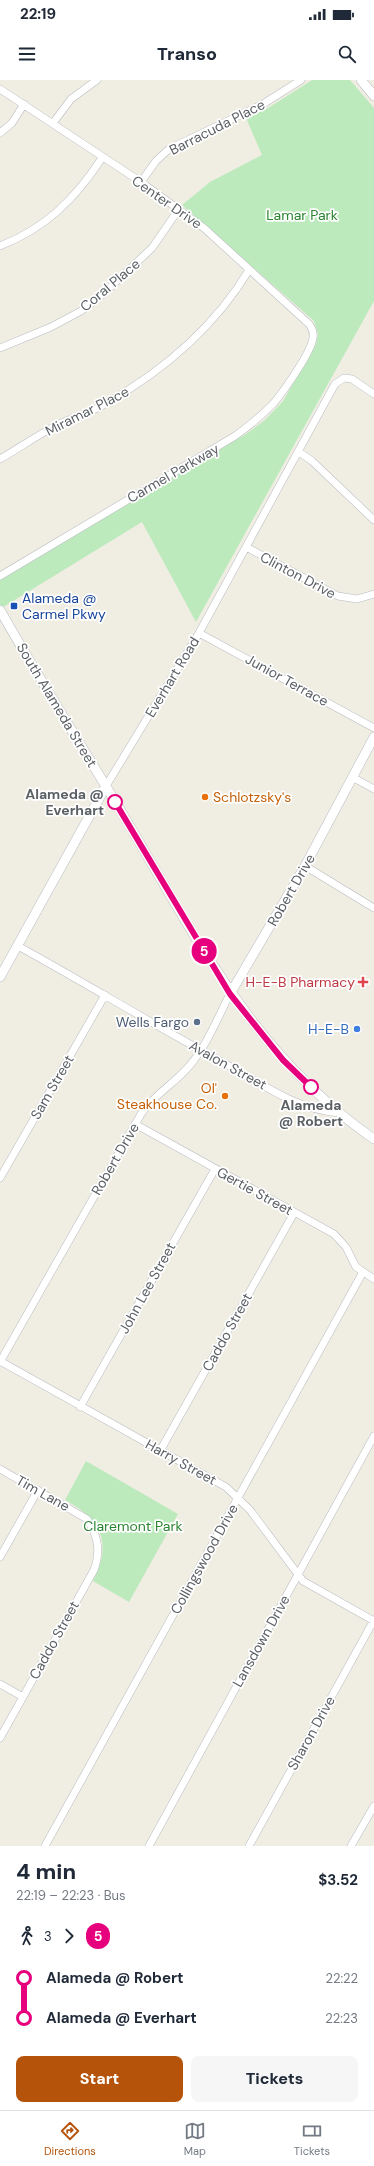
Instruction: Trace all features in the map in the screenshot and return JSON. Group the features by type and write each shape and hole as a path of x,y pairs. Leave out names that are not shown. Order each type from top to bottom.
{"main road":[{"path":"361,80 374,96"},
{"name":"South Alameda Street","path":"1,617 106,786 230,994 283,1060 339,1113 374,1139"},
{"name":"Robert Drive","path":"230,994 305,866 374,737"},
{"name":"Everhart Road","path":"0,977 106,786"}],"street":[{"path":"53,123 71,99 97,80"},
{"name":"Barracuda Place","path":"141,182 156,160 169,150 264,104 301,80"},
{"name":"Center Drive","path":"0,89 53,123 102,158 141,182 209,232 309,324 313,337"},
{"path":"0,134 12,123 24,104"},
{"path":"0,246 30,232 57,213 84,184 102,158"},
{"name":"Coral Place","path":"0,348 51,327 81,311 102,296 152,248 179,209"},
{"name":"Miramar Place","path":"0,459 57,425 103,405 156,372 216,316 237,289 249,270"},
{"name":"Carmel Parkway","path":"0,576 236,436 256,421 274,403 298,367 312,343 313,337"},
{"name":"Everhart Road","path":"106,786 199,632 335,384 344,378 352,379 374,393"},
{"path":"299,452 312,461 374,520"},
{"name":"Clinton Drive","path":"246,547 338,596 357,600 374,594"},
{"name":"Junior Terrace","path":"199,632 374,728"},
{"path":"352,777 374,789"},
{"path":"305,866 374,908"},
{"name":"Avalon Street","path":"18,946 200,1050 302,1106 322,1112 339,1113"},
{"name":"Robert Drive","path":"0,1362 147,1104 178,1079 200,1050 230,994"},
{"name":"Sam Street","path":"0,1178 105,995"},
{"name":"Gertie Street","path":"135,1124 334,1234 346,1247 356,1267 374,1279"},
{"name":"John Lee Street","path":"80,1407 214,1169"},
{"name":"Caddo Street","path":"160,1451 294,1213"},
{"name":"Collingswood Drive","path":"45,1846 363,1272"},
{"name":"Harry Street","path":"0,1362 226,1487 238,1496 250,1510 297,1575 311,1587 374,1621"},
{"name":"Lansdown Drive","path":"149,1846 374,1436"},
{"name":"Tim Lane","path":"0,1469 87,1519 97,1539"},
{"path":"0,1557 38,1490"},
{"name":"Caddo Street","path":"0,1738 94,1570 98,1556 97,1539"},
{"name":"Sharon Drive","path":"249,1846 374,1621"},
{"path":"0,1684 23,1697"},
{"path":"352,1846 374,1806"}],"green space":[{"name":"Lamar Park","path":"312,80 350,80 374,108 374,301 196,622 142,522 0,609 0,580 246,434 265,420 283,401 316,344 318,334 314,321 182,205 210,182 262,155 246,118 268,108"},
{"name":"Claremont Park","path":"86,1461 178,1514 129,1602 93,1581 102,1555 100,1533 95,1524 87,1515 65,1500"}],"bus line":[{"name":"5","path":"115,802 230,994 283,1060 311,1087"}],"place":[{"name":"Alameda @ Carmel Pkwy","path":"14,606"},
{"name":"Schlotzsky's","path":"205,797"},
{"name":"Alameda @ Everhart","path":"115,802"},
{"name":"H-E-B Pharmacy","path":"363,982"},
{"name":"Wells Fargo","path":"197,1022"},
{"name":"H-E-B","path":"357,1029"},
{"name":"Alameda @ Robert","path":"311,1087"},
{"name":"Ol' Steakhouse Co.","path":"225,1096"}]}
